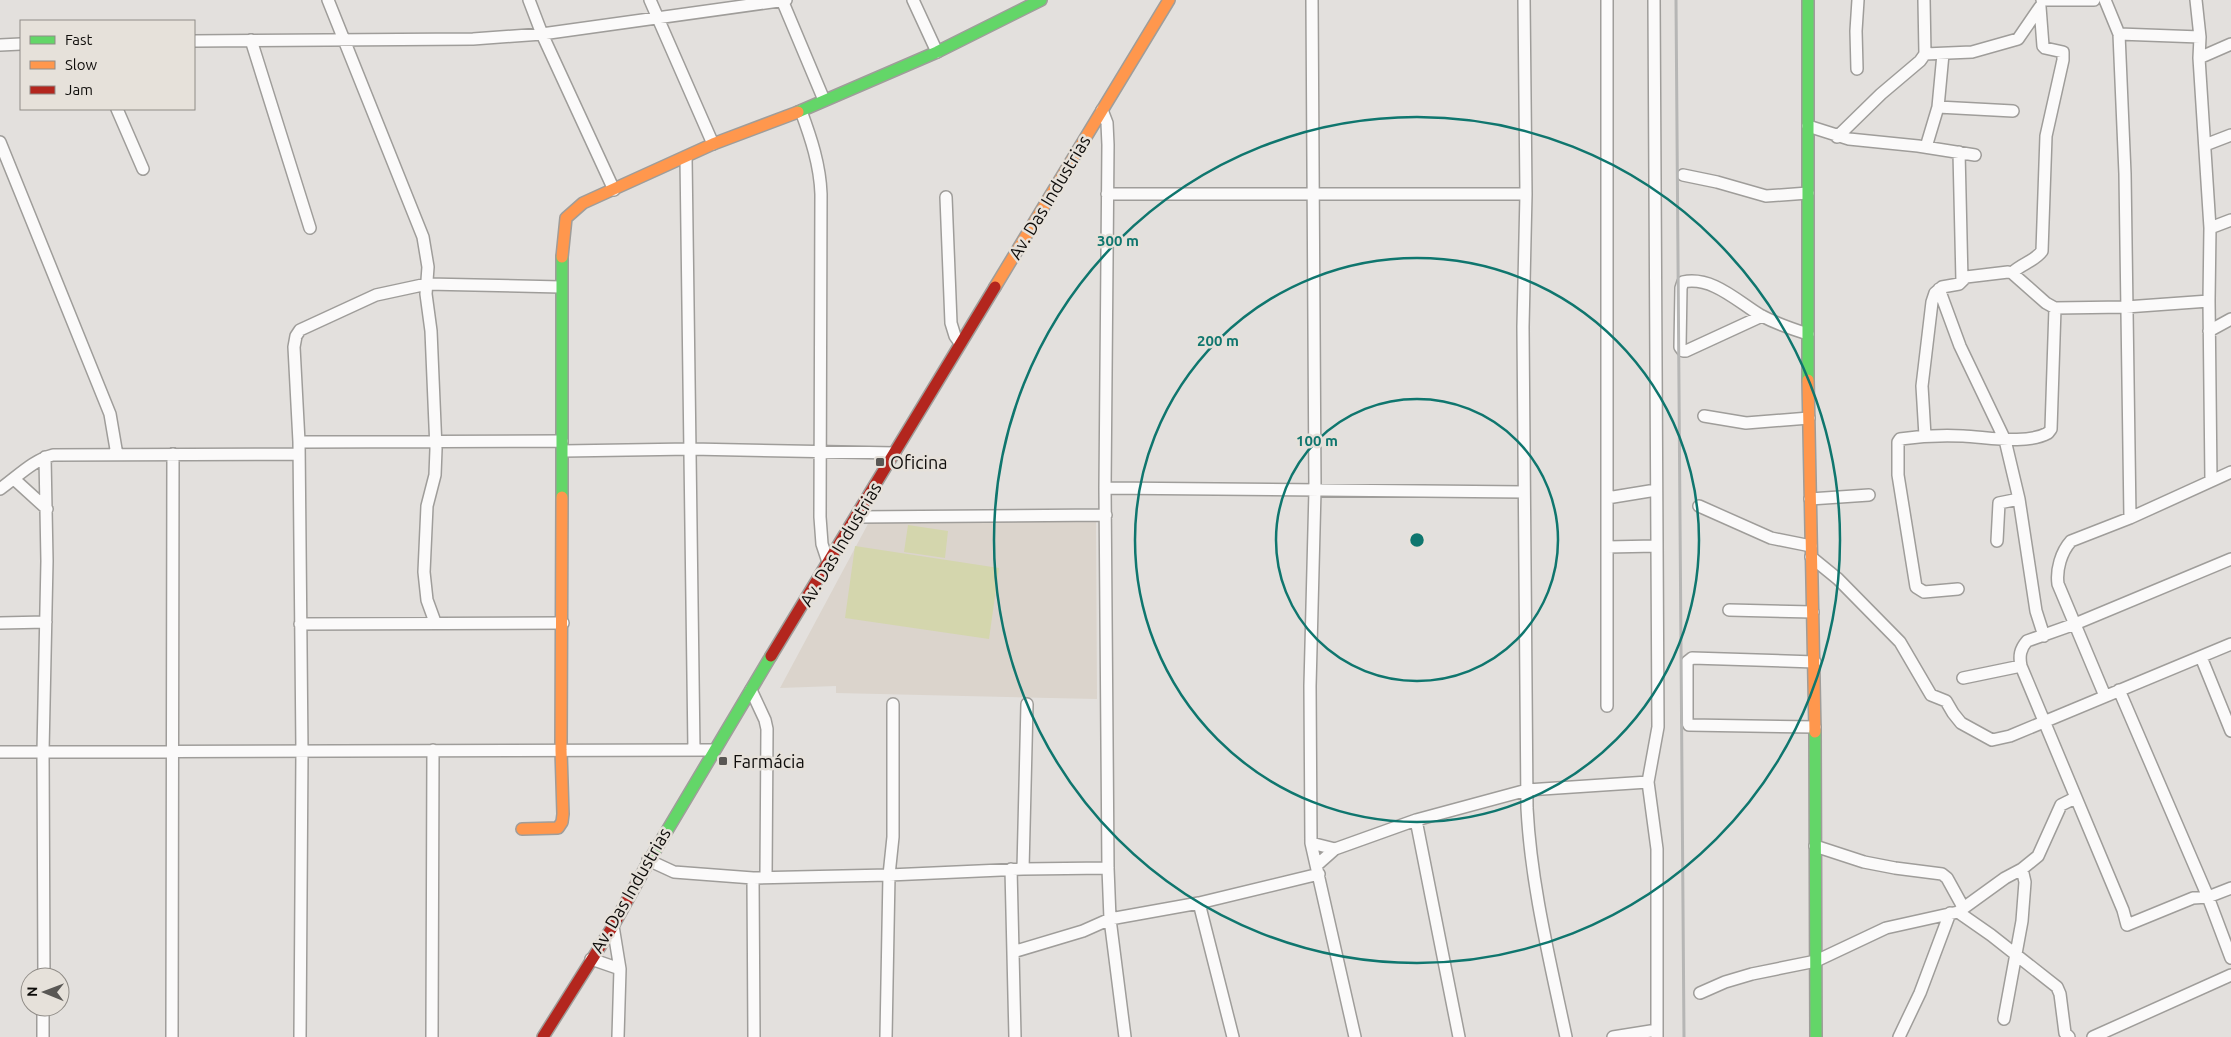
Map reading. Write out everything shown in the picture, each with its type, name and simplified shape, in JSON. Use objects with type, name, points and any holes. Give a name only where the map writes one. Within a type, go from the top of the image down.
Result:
[{"type":"street","points":[[328,0],[342,39],[423,237],[428,262],[427,284],[431,331],[435,467],[427,506],[424,572],[427,600],[435,622]]},
{"type":"street","points":[[529,0],[542,34],[614,190]]},
{"type":"street","points":[[650,0],[713,144]]},
{"type":"street","points":[[195,41],[473,39],[542,34],[783,0],[824,100]]},
{"type":"street","points":[[913,0],[937,52]]},
{"type":"street","points":[[522,829],[558,828],[561,826],[563,814],[561,750],[563,623],[561,287],[566,218],[583,203],[713,144],[801,111],[937,52],[1041,0]]},
{"type":"street","name":"Av. Das Industrias","points":[[543,1037],[590,959],[613,926],[648,860],[714,750],[1169,0]]},
{"type":"street","points":[[1312,0],[1315,490],[1310,686],[1311,843],[1356,1037]]},
{"type":"street","points":[[1524,0],[1526,194],[1523,327],[1528,844],[1566,1037]]},
{"type":"street","points":[[1606,0],[1607,706]]},
{"type":"street","points":[[1614,1037],[1657,1033],[1657,849],[1648,782],[1658,727],[1654,0]]},
{"type":"street","points":[[1808,0],[1808,334],[1811,552],[1815,662],[1816,1037]]},
{"type":"street","points":[[1857,69],[1856,32],[1858,0]]},
{"type":"street","points":[[1837,137],[1881,94],[1920,62],[1925,54],[1924,0]]},
{"type":"street","points":[[2042,3],[2094,0]]},
{"type":"street","points":[[2105,0],[2119,34],[2124,174],[2130,518]]},
{"type":"street","points":[[2196,0],[2200,37],[2199,58],[2210,228],[2211,481]]},
{"type":"street","points":[[2012,273],[2019,265],[2038,256],[2043,246],[2046,136],[2063,60],[2063,52],[2045,48],[2042,37],[2042,3]]},
{"type":"street","points":[[2018,39],[2042,3]]},
{"type":"street","points":[[2119,34],[2200,37]]},
{"type":"street","points":[[1925,54],[1972,52],[2018,39],[2042,37]]},
{"type":"street","points":[[251,40],[310,228]]},
{"type":"street","points":[[0,45],[20,44]]},
{"type":"street","points":[[2199,58],[2231,44]]},
{"type":"street","points":[[1926,147],[1938,107],[1943,54]]},
{"type":"street","points":[[1938,107],[2013,111]]},
{"type":"street","points":[[117,110],[143,169]]},
{"type":"street","points":[[1102,110],[1108,131],[1105,488],[1108,868],[1110,919],[1125,1037]]},
{"type":"street","points":[[801,111],[810,135],[821,181],[822,194],[821,528],[822,544],[828,562]]},
{"type":"street","points":[[1808,126],[1837,137],[1926,147],[1975,155]]},
{"type":"street","points":[[2205,146],[2231,135]]},
{"type":"street","points":[[0,142],[110,414],[117,455]]},
{"type":"street","points":[[1959,152],[1962,281]]},
{"type":"street","points":[[686,157],[694,750]]},
{"type":"street","points":[[1683,175],[1717,182],[1766,196],[1808,193]]},
{"type":"street","points":[[1107,194],[1526,194]]},
{"type":"street","points":[[946,197],[951,323],[955,336],[960,343]]},
{"type":"street","points":[[2210,228],[2231,220]]},
{"type":"street","points":[[1925,436],[1922,386],[1932,302],[1939,289],[1959,284],[1966,277],[1972,275],[2012,273],[2046,304],[2055,308],[2209,301]]},
{"type":"street","points":[[1762,316],[1686,351],[1683,351],[1680,347],[1680,302],[1683,282],[1700,282],[1720,289],[1762,316],[1808,334]]},
{"type":"street","points":[[300,1037],[302,751],[299,442],[294,347],[296,336],[300,330],[376,295],[427,284],[561,287]]},
{"type":"street","points":[[1939,289],[1960,346],[2005,440],[2019,499],[2036,611],[2044,636]]},
{"type":"street","points":[[1958,589],[1924,592],[1918,589],[1915,584],[1898,475],[1897,446],[1900,439],[1925,436],[1966,436],[2005,440],[2044,435],[2051,430],[2055,308]]},
{"type":"street","points":[[2209,331],[2231,319]]},
{"type":"street","points":[[1704,416],[1754,423],[1809,418]]},
{"type":"street","points":[[299,442],[434,440],[562,446],[895,453]]},
{"type":"street","points":[[172,1037],[173,454]]},
{"type":"street","points":[[0,488],[45,457],[67,455],[299,454]]},
{"type":"street","points":[[44,967],[47,509],[45,457]]},
{"type":"street","points":[[2105,696],[2058,581],[2060,563],[2065,548],[2071,541],[2130,518],[2231,472]]},
{"type":"street","points":[[14,479],[47,509]]},
{"type":"street","points":[[1105,488],[1524,492]]},
{"type":"street","points":[[1607,498],[1656,490]]},
{"type":"street","points":[[1810,498],[1869,495]]},
{"type":"street","points":[[1997,541],[1999,503],[2019,499]]},
{"type":"street","points":[[1699,506],[1771,538],[1811,552],[1900,642],[1928,692],[1936,699],[1946,701],[1952,713],[1962,723],[1992,740],[1997,740],[2231,644]]},
{"type":"street","points":[[857,516],[1106,515]]},
{"type":"street","points":[[1607,547],[1656,546]]},
{"type":"street","points":[[2231,559],[2075,624],[2027,641],[2022,647],[2019,656],[2021,666],[2075,798],[2123,910],[2127,925],[2194,898],[2208,897],[2231,888]]},
{"type":"street","points":[[421,623],[427,600]]},
{"type":"street","points":[[1729,610],[1813,612]]},
{"type":"street","points":[[0,623],[46,622]]},
{"type":"street","points":[[300,624],[563,623]]},
{"type":"street","points":[[2201,657],[2231,731]]},
{"type":"street","points":[[1815,662],[1692,658],[1687,662],[1686,676],[1687,721],[1689,725],[1815,727]]},
{"type":"street","points":[[1962,678],[2021,666]]},
{"type":"street","points":[[751,690],[765,720],[767,729],[766,877]]},
{"type":"street","points":[[2119,690],[2208,897],[2231,958]]},
{"type":"street","points":[[886,1037],[889,876],[893,836],[893,704]]},
{"type":"street","points":[[1023,869],[1027,704]]},
{"type":"street","points":[[0,752],[172,750],[714,750]]},
{"type":"street","points":[[432,1037],[433,750]]},
{"type":"street","points":[[1013,952],[1083,931],[1110,919],[1199,903],[1318,870],[1335,849],[1416,820],[1527,790],[1648,782]]},
{"type":"street","points":[[1700,993],[1725,982],[1752,974],[1816,961],[1886,928],[1957,911],[2005,878],[2022,869],[2038,856],[2062,805],[2075,798]]},
{"type":"street","points":[[1416,820],[1459,1037]]},
{"type":"street","points":[[1311,843],[1335,849]]},
{"type":"street","points":[[1816,846],[1872,863],[1942,874],[1946,878],[1957,911],[2057,987],[2068,1037]]},
{"type":"street","points":[[648,860],[674,872],[753,878],[889,876],[1011,869],[1108,868]]},
{"type":"street","points":[[1011,869],[1016,1037]]},
{"type":"street","points":[[2004,1019],[2022,921],[2025,893],[2022,869]]},
{"type":"street","points":[[753,878],[754,1037]]},
{"type":"street","points":[[1199,903],[1233,1037]]},
{"type":"street","points":[[1899,1037],[1920,993],[1943,936],[1957,911]]},
{"type":"street","points":[[613,926],[620,969],[618,1037]]},
{"type":"street","points":[[590,959],[620,969]]},
{"type":"street","points":[[2093,1037],[2231,975]]},
{"type":"street","points":[[43,1017],[43,1037]]},
{"type":"shaded area","points":[[869,522],[1096,522],[1097,699],[836,693],[836,686],[780,688]]},
{"type":"green space","points":[[908,525],[948,531],[945,558],[904,552]]},
{"type":"green space","points":[[855,546],[999,568],[989,639],[845,618]]},
{"type":"railway","points":[[1676,0],[1684,1037]]},
{"type":"traffic: fast","points":[[798,112],[937,52],[1041,0]]},
{"type":"traffic: fast","points":[[1808,0],[1808,380]]},
{"type":"traffic: fast","points":[[562,257],[562,497]]},
{"type":"traffic: fast","points":[[649,861],[771,656]]},
{"type":"traffic: fast","points":[[1815,732],[1816,1037]]},
{"type":"traffic: slow","points":[[995,287],[1169,0]]},
{"type":"traffic: slow","points":[[562,257],[566,218],[583,203],[713,144],[798,112]]},
{"type":"traffic: slow","points":[[1808,380],[1815,732]]},
{"type":"traffic: slow","points":[[522,829],[558,828],[562,822],[563,814],[561,750],[562,497]]},
{"type":"traffic: jam","points":[[771,656],[995,287]]},
{"type":"traffic: jam","points":[[543,1037],[613,926],[649,861]]},
{"type":"place","name":"Oficina","points":[[880,462]]},
{"type":"place","name":"Farmácia","points":[[723,761]]}]
